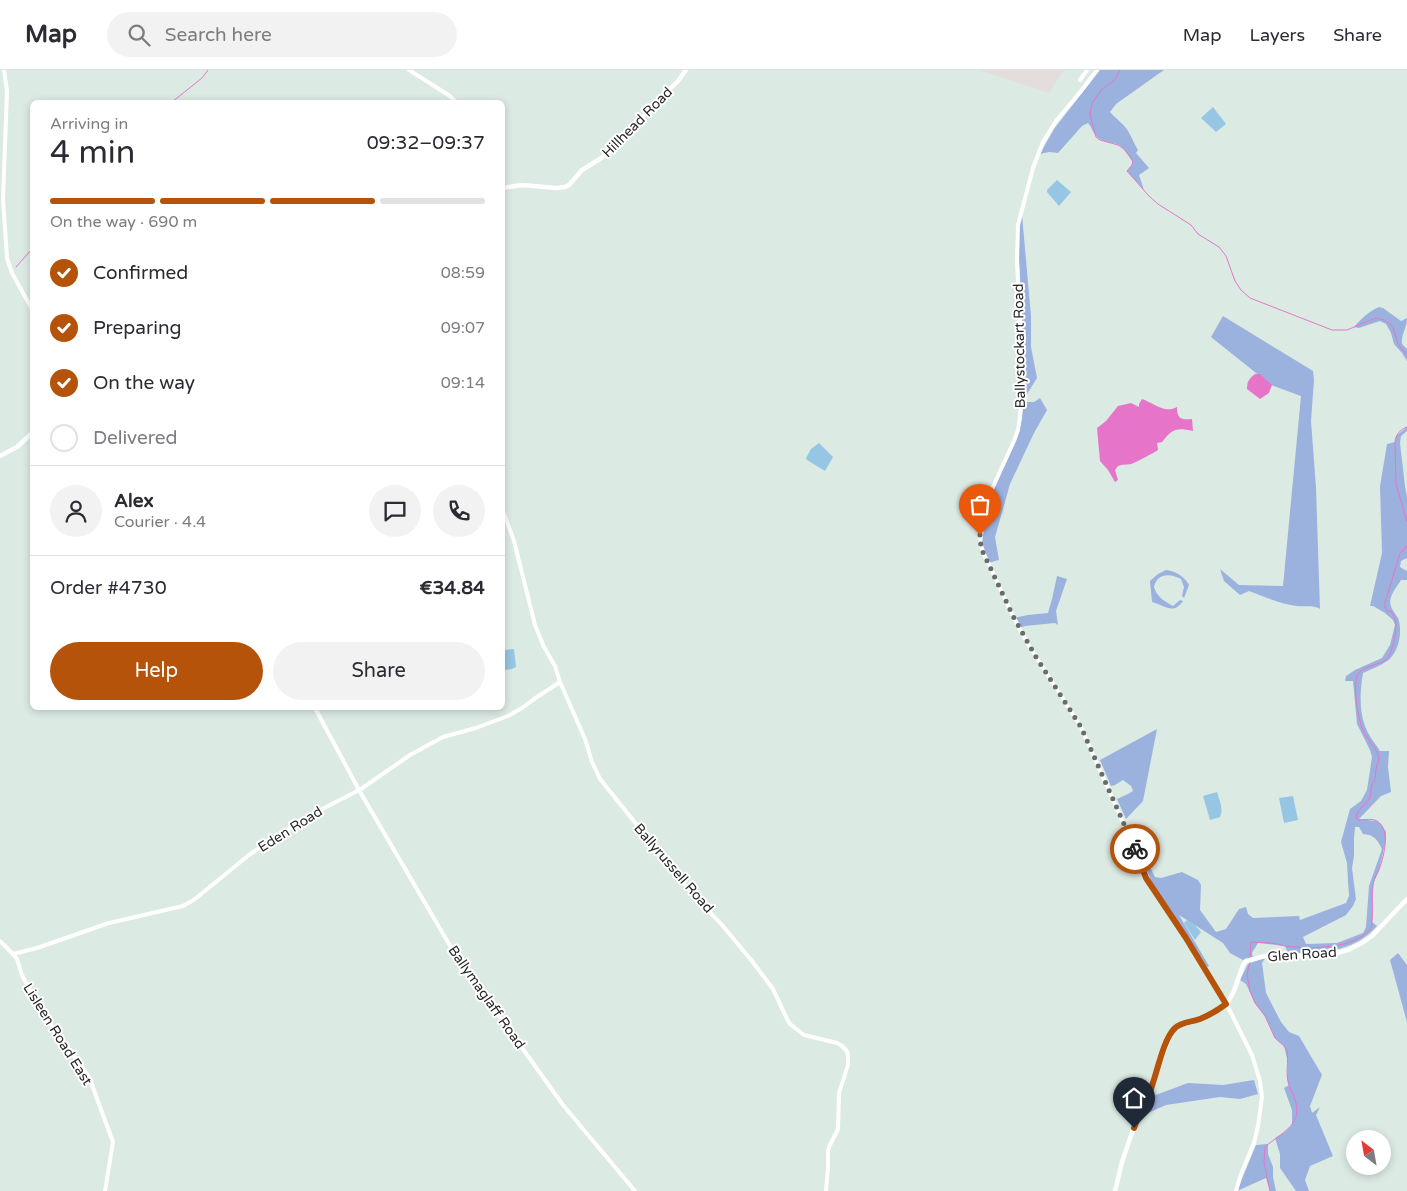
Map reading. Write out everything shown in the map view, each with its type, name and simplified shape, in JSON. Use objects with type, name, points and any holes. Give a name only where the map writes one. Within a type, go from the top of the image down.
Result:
[{"type":"street","points":[[4,70],[7,91],[3,199],[7,258],[12,272],[30,305]]},
{"type":"street","points":[[409,70],[454,100]]},
{"type":"street","name":"Hillhead Road","points":[[505,188],[522,185],[561,188],[568,185],[582,170],[600,159],[617,145],[653,105],[678,81],[686,70]]},
{"type":"street","points":[[1080,80],[1087,70]]},
{"type":"street","name":"Ballystockart Road","points":[[1097,70],[1056,121],[1043,142],[1033,168],[1018,225],[1017,261],[1021,343],[1021,408],[1018,430],[1014,441],[987,500],[980,535],[981,548],[1028,644],[1081,727],[1146,878],[1226,1004],[1252,1055],[1262,1097],[1254,1143],[1236,1191]]},
{"type":"street","points":[[0,456],[17,447],[30,435]]},
{"type":"street","name":"Ballyrussell Road","points":[[505,516],[514,541],[535,624],[544,647],[555,666],[595,770],[612,796],[690,891],[752,961],[773,989],[790,1024],[804,1035],[841,1045],[848,1054],[848,1065],[839,1093],[838,1130],[828,1151],[826,1191]]},
{"type":"street","name":"Eden Road","points":[[14,954],[109,923],[183,906],[195,899],[249,855],[297,823],[359,790],[430,743],[508,716],[560,682]]},
{"type":"street","name":"Ballymaglaff Road","points":[[316,710],[359,790],[456,956],[563,1105],[635,1191]]},
{"type":"street","name":"Glen Road","points":[[1226,1004],[1230,999],[1243,965],[1249,961],[1269,955],[1326,956],[1348,950],[1372,936],[1407,898]]},
{"type":"street","name":"Lisleen Road East","points":[[0,941],[14,954],[35,1000],[89,1077],[113,1142],[105,1191]]},
{"type":"street","points":[[1115,1191],[1122,1162],[1137,1118],[1148,1096],[1171,1034],[1180,1025],[1210,1015],[1226,1004]]},
{"type":"shaded area","points":[[979,70],[1064,70],[1049,93]]},
{"type":"shaded area","points":[[1100,70],[1164,70],[1116,104],[1110,112],[1127,129],[1138,150],[1136,153],[1149,168],[1139,175],[1144,190],[1127,171],[1132,165],[1132,161],[1125,150],[1119,145],[1098,138],[1088,123],[1082,126],[1058,153],[1040,154],[1054,129]]},
{"type":"shaded area","points":[[1213,107],[1226,124],[1216,132],[1201,118]]},
{"type":"shaded area","points":[[1057,180],[1071,192],[1059,206],[1047,192]]},
{"type":"shaded area","points":[[1022,215],[1031,316],[1031,347],[1037,378],[1027,394],[1023,394],[1023,343],[1018,235]]},
{"type":"shaded area","points":[[1379,307],[1401,321],[1407,318],[1402,344],[1407,349],[1407,361],[1394,344],[1386,324],[1380,321],[1359,328],[1354,327],[1365,315]]},
{"type":"shaded area","points":[[1223,316],[1313,371],[1311,421],[1316,488],[1320,609],[1284,604],[1249,591],[1240,595],[1224,581],[1220,569],[1239,585],[1283,586],[1301,396],[1271,385],[1211,337]]},
{"type":"shaded area","points":[[1255,374],[1260,374],[1272,385],[1269,393],[1260,399],[1247,389],[1249,380]]},
{"type":"shaded area","points":[[1040,398],[1047,410],[1010,484],[995,537],[999,560],[988,563],[981,538],[987,500],[1015,442],[1022,420],[1023,402],[1034,402]]},
{"type":"shaded area","points":[[1142,399],[1163,409],[1177,407],[1180,418],[1192,419],[1193,431],[1175,430],[1162,442],[1157,443],[1158,450],[1133,463],[1118,466],[1115,470],[1118,480],[1115,482],[1100,461],[1097,428],[1106,421],[1118,406],[1131,403],[1139,407]]},
{"type":"shaded area","points":[[1407,427],[1407,431],[1401,436],[1400,443],[1407,497],[1407,558],[1401,561],[1400,567],[1407,571],[1407,580],[1401,580],[1390,600],[1393,611],[1398,618],[1400,635],[1397,647],[1391,657],[1363,673],[1361,693],[1361,707],[1366,729],[1380,751],[1389,751],[1388,767],[1391,792],[1381,796],[1359,819],[1376,821],[1381,824],[1386,832],[1379,870],[1373,884],[1372,922],[1377,926],[1358,941],[1336,950],[1288,953],[1285,946],[1258,943],[1252,953],[1253,958],[1243,960],[1230,953],[1223,943],[1179,915],[1209,966],[1207,967],[1152,883],[1137,846],[1143,844],[1141,849],[1155,877],[1161,878],[1182,872],[1198,880],[1201,885],[1200,910],[1216,932],[1226,929],[1239,909],[1246,907],[1248,914],[1253,918],[1299,916],[1300,920],[1346,903],[1349,896],[1347,863],[1341,842],[1350,809],[1361,801],[1367,790],[1372,757],[1357,724],[1353,681],[1345,681],[1346,676],[1355,670],[1382,658],[1390,645],[1395,625],[1393,620],[1385,613],[1370,606],[1382,553],[1380,486],[1387,444],[1395,442],[1396,436]],"holes":[[[1355,827],[1359,827],[1363,834],[1375,838],[1382,849],[1369,886],[1366,927],[1363,933],[1337,943],[1306,944],[1303,937],[1346,915],[1353,906],[1356,899],[1352,868],[1354,838]]]},
{"type":"shaded area","points":[[819,443],[833,457],[825,471],[806,458],[811,449]]},
{"type":"shaded area","points":[[1166,570],[1179,574],[1189,585],[1184,598],[1182,596],[1184,587],[1181,579],[1164,575],[1158,579],[1154,587],[1161,598],[1173,606],[1180,600],[1183,601],[1176,608],[1172,609],[1152,602],[1150,581]]},
{"type":"shaded area","points":[[1057,576],[1067,579],[1056,611],[1058,625],[1055,623],[1020,628],[1014,618],[1048,613]]},
{"type":"shaded area","points":[[514,649],[516,667],[512,669],[505,670],[505,650]]},
{"type":"shaded area","points":[[1157,729],[1143,801],[1126,819],[1117,799],[1133,791],[1131,786],[1123,780],[1111,786],[1100,760]]},
{"type":"shaded area","points":[[1217,792],[1222,811],[1220,817],[1210,820],[1203,796]]},
{"type":"shaded area","points":[[1293,796],[1298,820],[1284,823],[1279,798]]},
{"type":"shaded area","points":[[1187,920],[1201,932],[1195,940],[1184,923]]},
{"type":"shaded area","points":[[1398,953],[1407,965],[1407,1022],[1390,960]]},
{"type":"shaded area","points":[[1266,957],[1262,963],[1266,993],[1281,1022],[1289,1032],[1299,1036],[1322,1075],[1310,1106],[1312,1113],[1320,1107],[1316,1115],[1333,1156],[1310,1166],[1305,1180],[1309,1191],[1296,1191],[1280,1168],[1280,1154],[1275,1138],[1292,1125],[1292,1110],[1284,1088],[1289,1085],[1287,1078],[1288,1062],[1284,1046],[1275,1038],[1265,1016],[1255,1003],[1246,984],[1240,980],[1248,964]]},
{"type":"shaded area","points":[[1254,1080],[1258,1094],[1240,1099],[1220,1097],[1166,1105],[1139,1117],[1153,1096],[1188,1083],[1223,1085]]},
{"type":"shaded area","points":[[1268,1144],[1268,1154],[1273,1167],[1276,1191],[1270,1191],[1266,1178],[1237,1191],[1256,1145]]},
{"type":"waterway","points":[[174,100],[202,78],[208,70]]},
{"type":"waterway","points":[[1120,70],[1114,81],[1102,89],[1092,103],[1090,115],[1096,137],[1124,149],[1133,161],[1127,171],[1149,196],[1191,225],[1198,234],[1219,247],[1226,256],[1235,281],[1241,290],[1250,298],[1332,330],[1347,330],[1376,318],[1384,320],[1393,328],[1398,344],[1407,355]]},
{"type":"waterway","points":[[16,267],[30,251]]},
{"type":"waterway","points":[[1407,427],[1398,433],[1395,442],[1396,484],[1407,522]]},
{"type":"waterway","points":[[1250,957],[1251,942],[1295,947],[1331,946],[1354,941],[1371,928],[1373,884],[1382,860],[1385,838],[1382,825],[1377,821],[1371,819],[1359,820],[1356,818],[1358,812],[1370,797],[1379,759],[1377,752],[1364,732],[1360,720],[1356,696],[1356,681],[1359,672],[1384,661],[1391,653],[1396,624],[1391,611],[1387,611],[1385,603],[1400,553],[1407,546]]},
{"type":"waterway","points":[[1250,961],[1247,974],[1250,991],[1255,1003],[1265,1016],[1275,1038],[1287,1050],[1288,1081],[1297,1111],[1296,1118],[1288,1129],[1265,1147],[1264,1163],[1270,1191]]},
{"type":"way so far","points":[[980,535],[981,548],[1014,618],[1036,657],[1081,727],[1135,849]]},
{"type":"route","points":[[1134,1128],[1151,1089],[1166,1044],[1174,1029],[1180,1025],[1210,1015],[1226,1004],[1186,938],[1146,878],[1135,849]]}]
